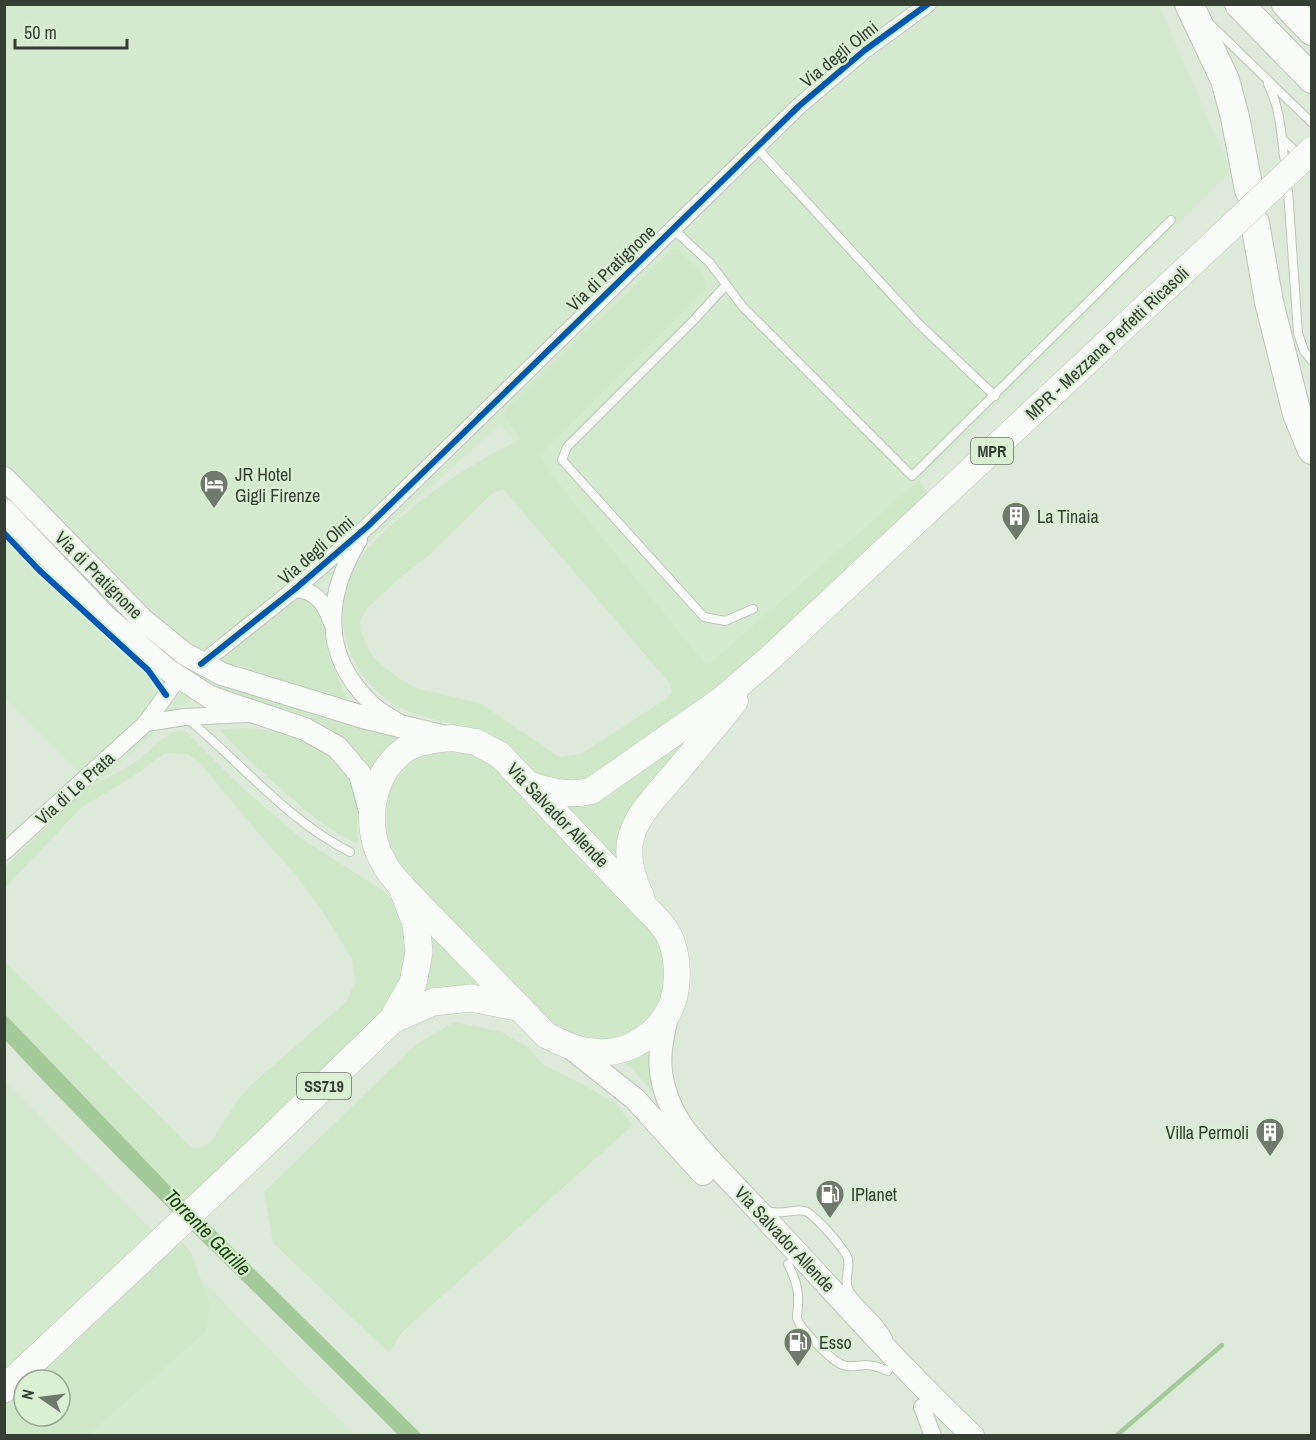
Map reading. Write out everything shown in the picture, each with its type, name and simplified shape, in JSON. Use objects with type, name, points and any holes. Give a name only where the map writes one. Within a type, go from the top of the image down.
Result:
[{"type":"highway","points":[[1189,4],[1225,81],[1235,117],[1249,190]]},
{"type":"highway","points":[[1239,4],[1311,79]]},
{"type":"highway","points":[[1286,4],[1311,31]]},
{"type":"highway","points":[[1255,223],[1269,302],[1297,414],[1311,450]]},
{"type":"highway","name":"SS719","points":[[4,1389],[256,1152],[392,1020],[413,983],[419,952],[416,924],[402,887]]},
{"type":"highway","name":"SS719","points":[[392,1020],[432,1002],[471,998],[517,1007]]},
{"type":"main road","name":"MPR - Mezzana Perfetti Ricasoli","points":[[530,785],[574,795],[591,791],[720,701],[770,658],[1214,243],[1302,150]]},
{"type":"main road","name":"Via di Pratignone","points":[[4,478],[143,620],[201,664]]},
{"type":"main road","name":"Via di Pratignone","points":[[4,510],[105,616],[178,678]]},
{"type":"main road","name":"MPR - Mezzana Perfetti Ricasoli","points":[[646,908],[634,882],[630,864],[630,843],[636,825],[770,658]]},
{"type":"main road","name":"Via Salvador Allende","points":[[201,664],[233,678],[363,717],[476,742],[500,755],[530,785],[667,932],[677,959],[676,986],[660,1043],[659,1066],[664,1090],[680,1123],[695,1143],[889,1362],[922,1407],[952,1436]]},
{"type":"main road","name":"Via Salvador Allende","points":[[178,678],[210,697],[305,729],[338,747],[360,774],[372,816],[374,841],[385,865],[402,887],[546,1035],[572,1049],[635,1099],[788,1264],[889,1362],[973,1436]]},
{"type":"main road","name":"Via Salvador Allende","points":[[372,816],[376,788],[387,767],[404,750],[423,742],[452,738]]},
{"type":"main road","name":"Via Salvador Allende","points":[[572,1049],[608,1052],[630,1046],[648,1036],[668,1013]]},
{"type":"street","name":"Via degli Olmi","points":[[799,106],[866,50],[928,4]]},
{"type":"street","name":"Via di Pratignone","points":[[444,451],[799,106]]},
{"type":"street","name":"Via degli Olmi","points":[[201,664],[296,589],[368,526],[444,451]]},
{"type":"street","name":"Via degli Olmi","points":[[333,624],[334,599],[339,581],[348,558],[368,526]]},
{"type":"street","name":"Via degli Olmi","points":[[296,589],[304,589],[321,599],[328,609],[338,654],[355,684],[369,702],[409,729]]},
{"type":"street","name":"Via di Le Prata","points":[[4,852],[146,723],[178,678]]},
{"type":"street","points":[[146,723],[185,717],[255,714]]},
{"type":"street","name":"Via Salvador Allende","points":[[922,1407],[933,1436]]},
{"type":"lane","points":[[1189,4],[1311,123]]},
{"type":"lane","points":[[1265,78],[1276,99],[1281,119],[1284,157]]},
{"type":"lane","points":[[1282,139],[1302,150]]},
{"type":"lane","points":[[756,147],[918,323],[994,396]]},
{"type":"lane","points":[[1288,191],[1298,333],[1304,351],[1311,361]]},
{"type":"lane","points":[[673,229],[710,263],[742,306],[912,477],[1171,220]]},
{"type":"lane","points":[[726,285],[567,447],[562,460],[704,617],[725,621],[753,609]]},
{"type":"lane","points":[[185,717],[297,818],[350,852]]},
{"type":"lane","points":[[745,1197],[766,1211],[778,1214],[802,1210],[810,1213],[843,1249],[847,1257],[846,1284],[850,1292],[881,1324],[888,1338],[889,1362],[875,1366],[842,1365],[831,1357],[800,1325],[797,1317],[796,1279],[788,1264]]},
{"type":"shaded area","points":[[4,5],[1159,5],[1231,171],[913,487],[707,666],[500,425],[94,787],[5,698]]},
{"type":"shaded area","points":[[673,249],[679,250],[703,275],[706,280],[705,291],[540,455],[551,474],[707,666],[919,480],[928,494],[725,686],[588,785],[544,782],[514,750],[493,736],[424,717],[398,707],[386,699],[372,686],[352,656],[343,621],[343,603],[354,568],[383,533],[428,495],[453,478],[519,441],[520,438],[504,415],[507,408]],"holes":[[[503,489],[671,685],[671,693],[666,699],[581,754],[559,757],[482,704],[416,688],[400,679],[377,661],[369,650],[360,629],[361,619],[367,608],[429,555],[493,493]]]},
{"type":"shaded area","points":[[297,596],[314,602],[322,614],[328,654],[347,699],[223,662],[247,638]]},
{"type":"shaded area","points":[[158,644],[194,672],[216,682],[400,737],[400,740],[369,770],[355,750],[340,735],[324,725],[307,717],[229,693],[199,678],[173,661],[155,647]]},
{"type":"shaded area","points":[[725,702],[618,860],[561,800]]},
{"type":"shaded area","points":[[221,729],[261,729],[298,737],[330,754],[342,767],[351,782],[357,801],[359,843],[346,838],[309,812],[266,776],[221,731]]},
{"type":"shaded area","points":[[179,730],[186,732],[237,783],[302,839],[382,890],[398,905],[406,923],[409,961],[388,1006],[186,1202],[5,1014],[4,961],[192,1148],[203,1147],[211,1142],[237,1101],[251,1085],[346,1002],[355,981],[352,959],[324,914],[296,875],[199,762],[188,754],[165,753],[131,778],[82,807],[5,888],[5,867],[83,791],[133,764],[170,733]]},
{"type":"shaded area","points":[[463,750],[490,761],[647,926],[657,941],[662,950],[665,969],[664,987],[657,1004],[646,1019],[633,1030],[616,1038],[598,1041],[579,1039],[554,1026],[394,859],[386,843],[383,814],[386,795],[395,778],[402,769],[417,758],[433,752]]},
{"type":"shaded area","points":[[425,926],[485,989],[427,995],[417,990]]},
{"type":"shaded area","points":[[454,1022],[502,1032],[526,1046],[544,1065],[616,1104],[633,1125],[402,1332],[389,1353],[273,1243],[264,1192],[415,1045]]},
{"type":"shaded area","points":[[648,1050],[653,1091],[623,1062]]},
{"type":"shaded area","points":[[5,1081],[355,1435],[5,1435]]},
{"type":"shaded area","points":[[180,1240],[191,1252],[210,1305],[206,1332],[88,1435],[5,1436],[5,1404],[12,1397],[12,1428],[72,1428],[72,1368],[42,1368]]},
{"type":"water","name":"Torrente Garille","points":[[5,1014],[171,1187],[422,1435],[398,1435],[101,1141],[5,1040]]},
{"type":"waterway","points":[[1116,1436],[1222,1345]]},
{"type":"cycle path","points":[[201,664],[295,589],[368,526],[799,106],[865,50],[928,4]]},
{"type":"cycle path","points":[[4,533],[39,570],[148,670],[166,695]]},
{"type":"place","name":"JR Hotel Gigli Firenze","points":[[214,510]]},
{"type":"place","name":"La Tinaia","points":[[1016,542]]},
{"type":"place","name":"Villa Permoli","points":[[1270,1158]]},
{"type":"place","name":"IPlanet","points":[[830,1220]]},
{"type":"place","name":"Esso","points":[[798,1368]]}]
